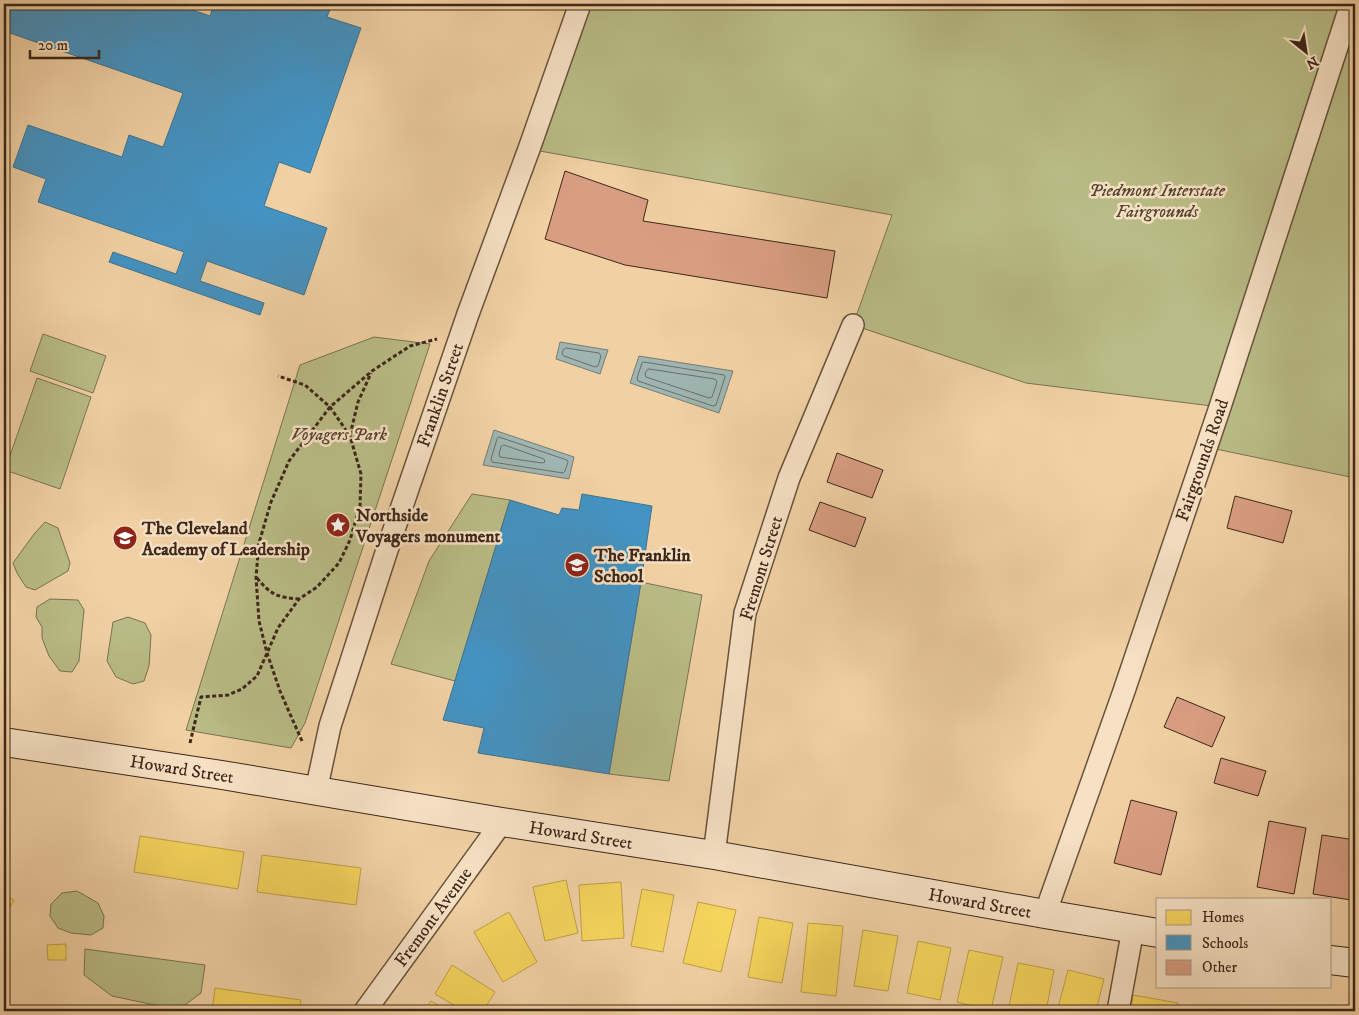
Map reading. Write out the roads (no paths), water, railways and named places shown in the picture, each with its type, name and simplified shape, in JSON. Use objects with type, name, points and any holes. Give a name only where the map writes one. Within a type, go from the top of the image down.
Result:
[{"type":"street","name":"Franklin Street","points":[[316,791],[330,726],[386,553],[468,314],[530,149],[580,4]]},
{"type":"street","name":"Fairgrounds Road","points":[[1045,914],[1124,691],[1218,412],[1351,4]]},
{"type":"street","name":"Fremont Street","points":[[714,855],[745,613],[789,478],[853,324]]},
{"type":"street","name":"Howard Street","points":[[4,742],[714,855],[1146,931]]},
{"type":"street","name":"Fremont Avenue","points":[[365,1011],[502,822]]},
{"type":"street","points":[[1118,1011],[1146,931]]},
{"type":"street","points":[[1332,960],[1355,963]]},
{"type":"water","points":[[560,342],[608,350],[600,374],[556,359]]},
{"type":"water","points":[[639,356],[733,371],[719,413],[630,383]]},
{"type":"water","points":[[494,430],[574,457],[569,479],[483,465]]},
{"type":"place","name":"Northside Voyagers monument","points":[[338,525]]},
{"type":"place","name":"The Cleveland Academy of Leadership","points":[[125,538]]},
{"type":"place","name":"The Franklin School","points":[[577,565]]},
{"type":"park label","name":"Piedmont Interstate Fairgrounds","points":[[1157,200]]},
{"type":"park label","name":"Voyagers Park","points":[[339,434]]}]
